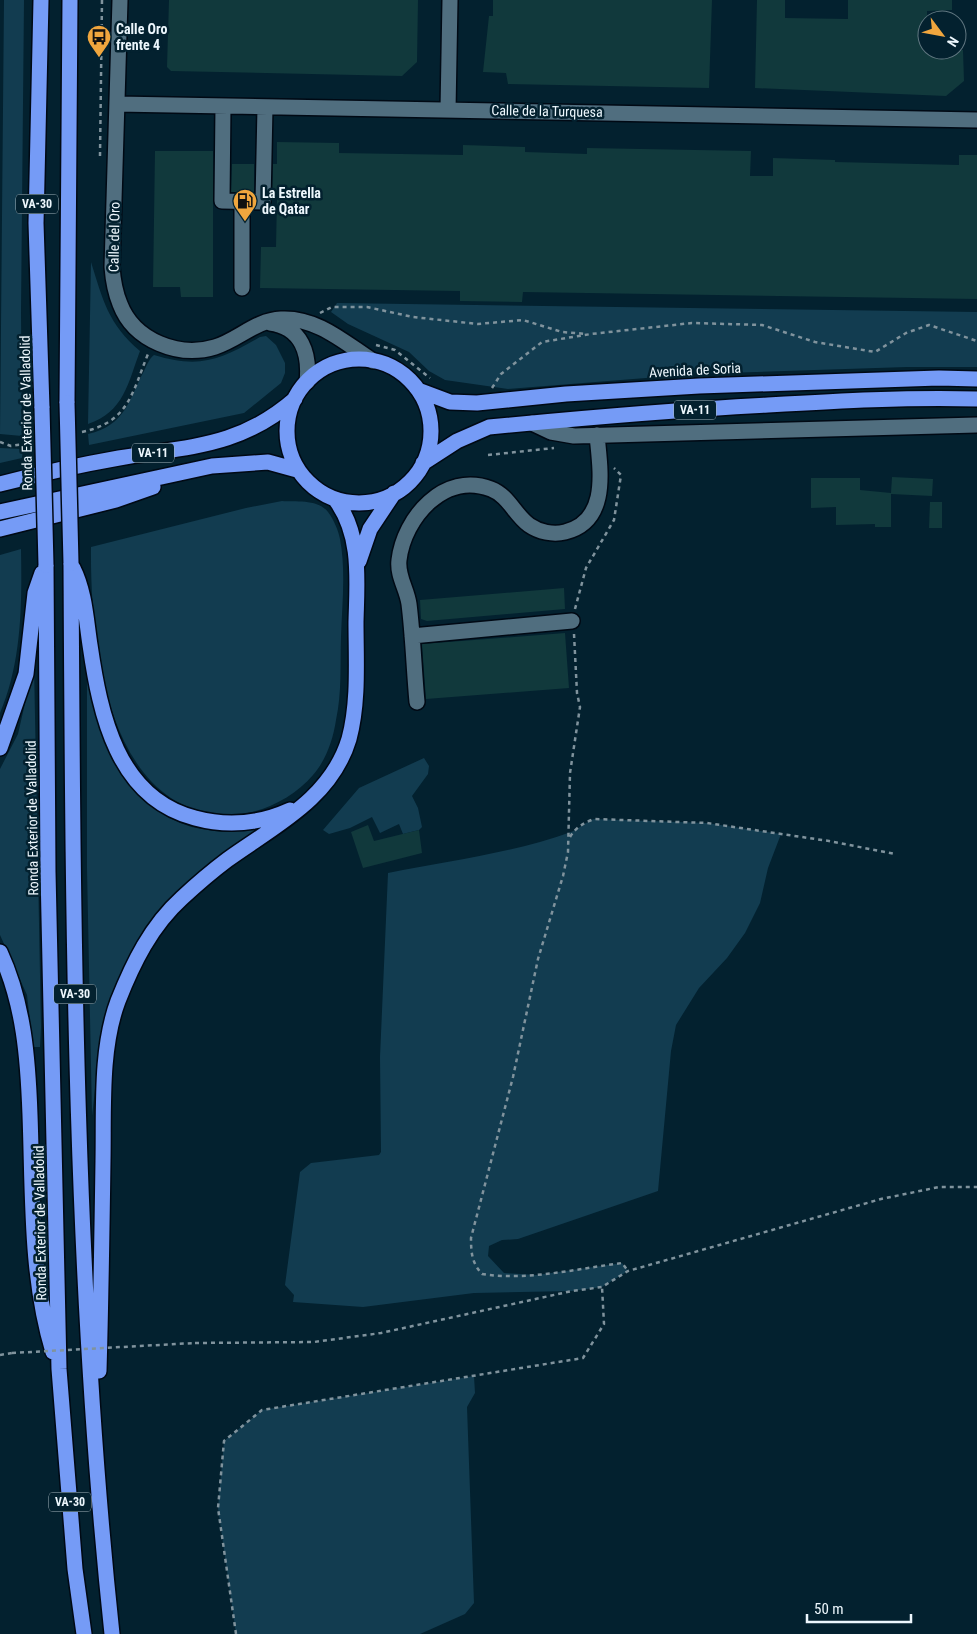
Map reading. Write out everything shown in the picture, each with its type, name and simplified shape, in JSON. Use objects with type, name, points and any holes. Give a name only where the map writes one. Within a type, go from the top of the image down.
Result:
[{"type":"highway","name":"Ronda Exterior de Valladolid","points":[[41,0],[36,223],[46,565],[48,872],[59,1369],[75,1570],[84,1634]]},
{"type":"highway","name":"VA-30","points":[[70,0],[67,402],[71,563],[72,870],[79,1181],[94,1425],[112,1634]]},
{"type":"highway","name":"VA-11","points":[[356,359],[373,361],[392,368],[406,377],[418,390],[429,421],[430,440],[423,463],[411,480],[395,493],[379,500],[362,503],[335,499],[308,482],[298,470],[290,453],[287,434],[289,416],[296,398],[307,382],[320,371],[341,361],[356,359]]},
{"type":"highway","name":"Avenida de Soria","points":[[418,390],[450,402],[477,403],[566,394],[699,386],[939,378],[977,379]]},
{"type":"highway","name":"VA-11","points":[[0,484],[67,468],[213,443],[255,428],[272,418],[296,398]]},
{"type":"highway","name":"VA-11","points":[[423,463],[457,441],[489,427],[806,403],[977,399]]},
{"type":"highway","name":"VA-11","points":[[0,512],[212,466],[268,462],[298,470]]},
{"type":"highway","points":[[0,528],[116,500],[212,466]]},
{"type":"highway","points":[[357,572],[365,539],[379,514],[395,493]]},
{"type":"highway","points":[[94,1425],[99,1375],[104,1073],[117,1005],[138,955],[153,932],[179,900],[227,860],[291,817],[315,794],[340,760],[349,738],[353,716],[357,572],[350,524],[335,499]]},
{"type":"highway","points":[[71,563],[81,584],[95,683],[116,751],[143,790],[184,815],[209,822],[232,823],[252,822],[277,816],[315,794]]},
{"type":"highway","points":[[0,748],[26,674],[35,592],[46,565]]},
{"type":"highway","points":[[0,952],[19,1000],[28,1064],[35,1248],[47,1329],[59,1369]]},
{"type":"street","name":"Calle del Oro","points":[[120,0],[112,267],[117,296],[127,317],[142,333],[155,342],[174,350],[186,351],[197,351],[217,346],[264,323],[280,319],[304,321],[326,330],[373,361]]},
{"type":"street","points":[[448,110],[450,0]]},
{"type":"street","name":"Calle de la Turquesa","points":[[117,104],[977,120]]},
{"type":"street","points":[[223,106],[222,201],[242,202],[263,202],[265,107]]},
{"type":"street","points":[[242,202],[242,288]]},
{"type":"street","points":[[264,323],[276,324],[293,332],[301,340],[308,362],[307,382]]},
{"type":"street","points":[[532,423],[551,432],[574,436],[977,425]]},
{"type":"street","points":[[417,702],[408,601],[402,585],[399,563],[404,539],[410,524],[428,503],[446,492],[480,486],[499,493],[522,519],[535,529],[554,533],[563,532],[584,522],[597,504],[600,485],[597,435]]},
{"type":"street","points":[[412,636],[572,621]]},
{"type":"path","points":[[318,313],[332,307],[367,306],[413,317],[478,324],[523,320],[562,332],[592,334]]},
{"type":"path","points":[[490,391],[501,374],[542,342],[592,334],[692,323],[762,325],[815,342],[875,352],[906,333],[930,325],[977,341]]},
{"type":"path","points":[[78,433],[111,422],[123,410],[131,399],[148,352]]},
{"type":"path","points":[[0,442],[11,446],[31,443]]},
{"type":"path","points":[[488,455],[563,447]]},
{"type":"path","points":[[599,458],[609,463],[622,475],[614,520],[586,568],[572,621],[576,656],[577,693],[580,707],[570,773],[570,838],[564,876],[538,959],[513,1077],[471,1238],[471,1254],[482,1274],[502,1277],[529,1277],[622,1263],[628,1271]]},
{"type":"path","points":[[570,838],[573,831],[594,819],[707,823],[895,854]]},
{"type":"path","points":[[0,1355],[195,1343],[324,1341],[381,1333],[572,1290],[602,1287],[628,1271],[880,1200],[939,1187],[977,1187]]},
{"type":"path","points":[[236,1634],[218,1508],[224,1441],[262,1410],[583,1358],[604,1324],[602,1287]]},
{"type":"shaded area","points":[[4,0],[24,0],[21,312],[22,436],[0,434]]},
{"type":"shaded area","points":[[91,262],[108,311],[129,341],[140,351],[128,385],[117,404],[100,419],[88,424]]},
{"type":"shaded area","points":[[337,303],[977,312],[977,367],[907,367],[696,374],[508,389],[445,380],[429,371],[409,352],[348,324],[331,312]]},
{"type":"shaded area","points":[[266,336],[276,345],[285,363],[285,373],[281,383],[244,413],[89,445],[88,434],[111,425],[124,410],[148,362],[154,355],[184,361],[197,362],[209,360]]},
{"type":"shaded area","points":[[0,448],[23,449],[22,458],[0,463]]},
{"type":"shaded area","points":[[282,501],[313,503],[324,508],[334,522],[340,539],[343,600],[340,689],[338,710],[331,742],[322,763],[313,775],[295,792],[272,805],[248,813],[223,815],[183,805],[152,783],[129,751],[112,712],[101,670],[95,626],[91,547],[246,508]]},
{"type":"shaded area","points":[[21,549],[21,611],[17,653],[13,673],[0,713],[0,555]]},
{"type":"shaded area","points":[[34,664],[40,1047],[33,1047],[27,995],[0,935],[0,769],[18,734]]},
{"type":"shaded area","points":[[87,667],[109,748],[129,784],[143,799],[170,818],[196,828],[228,832],[257,827],[265,829],[200,872],[175,893],[154,917],[136,943],[122,973],[110,1007],[99,1056],[92,1116],[87,868]]},
{"type":"shaded area","points":[[424,758],[429,766],[428,774],[412,796],[418,808],[422,827],[419,830],[403,834],[399,824],[380,833],[372,817],[350,828],[329,834],[323,830],[359,788]]},
{"type":"shaded area","points":[[594,819],[707,823],[781,834],[768,868],[760,903],[745,933],[727,958],[699,988],[676,1025],[671,1051],[658,1191],[518,1239],[502,1240],[489,1246],[488,1256],[504,1273],[537,1275],[622,1263],[628,1271],[602,1287],[572,1291],[474,1293],[363,1307],[293,1302],[294,1295],[285,1285],[300,1172],[311,1163],[379,1155],[381,1152],[380,1057],[388,873],[526,846],[571,832]]},
{"type":"shaded area","points":[[474,1376],[475,1393],[467,1407],[474,1603],[465,1614],[420,1634],[236,1634],[218,1508],[224,1441],[262,1410]]},
{"type":"building","points":[[169,0],[418,0],[417,62],[402,76],[171,71],[167,67]]},
{"type":"building","points":[[493,0],[712,0],[709,88],[508,84],[506,73],[483,72],[489,16],[493,16]]},
{"type":"building","points":[[757,0],[785,0],[785,18],[848,19],[848,0],[952,0],[952,10],[917,10],[917,60],[963,60],[964,81],[946,96],[755,88]]},
{"type":"building","points":[[277,142],[339,143],[339,153],[463,155],[463,145],[525,147],[525,152],[587,154],[587,148],[751,151],[750,176],[773,176],[773,158],[835,160],[835,162],[959,165],[959,155],[977,155],[977,299],[523,292],[522,302],[460,301],[460,291],[260,288],[261,247],[276,247],[277,197],[272,197],[273,164],[277,164]]},
{"type":"building","points":[[155,151],[213,151],[213,297],[181,297],[180,287],[153,287]]},
{"type":"building","points":[[232,164],[254,164],[254,192],[231,192]]},
{"type":"building","points":[[892,477],[933,479],[932,496],[891,494],[891,527],[875,527],[875,524],[836,525],[836,507],[811,508],[811,478],[860,478],[860,490],[891,493]]},
{"type":"building","points":[[930,502],[942,502],[942,528],[929,528]]},
{"type":"building","points":[[564,588],[565,609],[427,621],[421,619],[420,600]]},
{"type":"building","points":[[565,633],[569,688],[426,699],[422,644]]},
{"type":"building","points":[[368,825],[374,841],[419,830],[422,853],[363,868],[351,832]]},
{"type":"place","name":"Calle Oro frente 4","points":[[99,58]]},
{"type":"place","name":"La Estrella de Qatar","points":[[245,222]]}]
